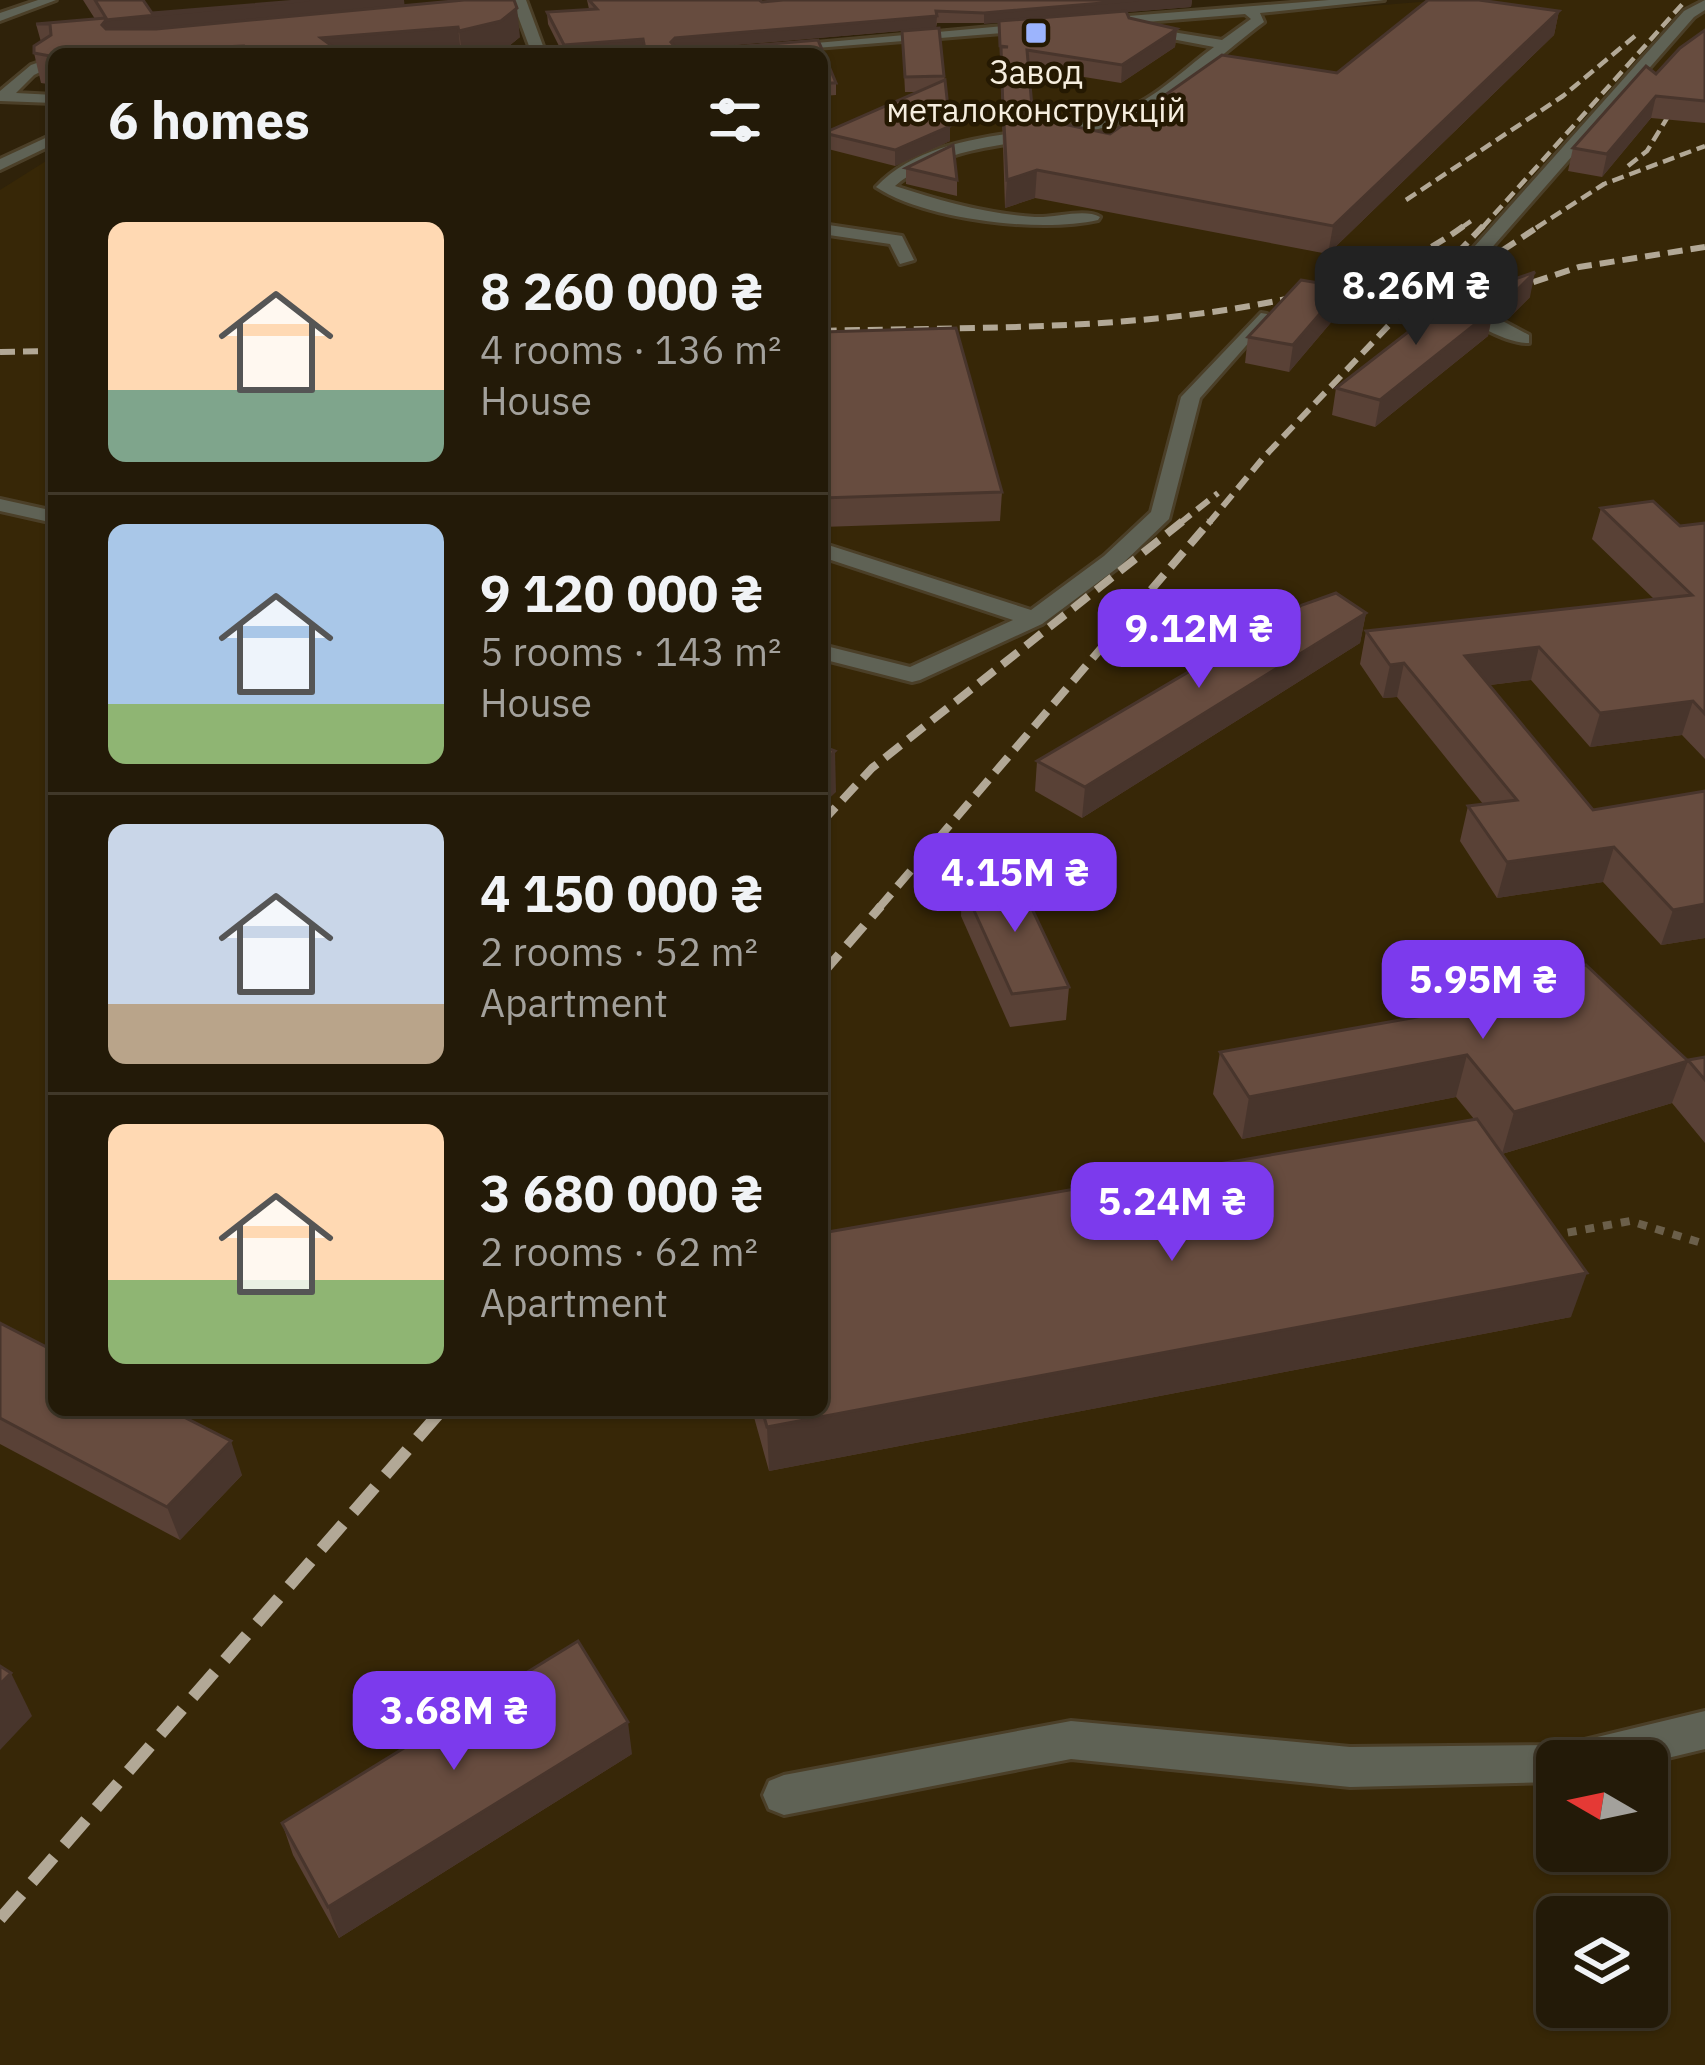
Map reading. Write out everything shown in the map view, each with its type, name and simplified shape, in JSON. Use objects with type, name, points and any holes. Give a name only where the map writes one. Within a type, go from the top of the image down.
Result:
[{"type":"street","points":[[0,17],[50,0]]},
{"type":"street","points":[[1070,24],[1378,0]]},
{"type":"street","points":[[1523,339],[1459,305],[1456,298],[1483,279],[1483,272],[1474,265],[1480,251],[1689,14],[1705,4]]},
{"type":"street","points":[[503,17],[521,8],[536,48]]},
{"type":"street","points":[[1092,218],[1063,225],[1030,222],[884,187],[902,172],[952,151],[1139,109],[1259,19],[1248,10]]},
{"type":"street","points":[[1093,22],[1227,45]]},
{"type":"street","points":[[764,48],[1047,26]]},
{"type":"street","points":[[2,103],[31,67],[48,63]]},
{"type":"street","points":[[2,103],[48,99]]},
{"type":"street","points":[[0,165],[48,140]]},
{"type":"street","points":[[0,149],[30,147]]},
{"type":"street","points":[[828,230],[896,240],[906,260]]},
{"type":"street","points":[[828,654],[912,675],[1034,619],[1112,561],[1161,514],[1191,397],[1261,318]]},
{"type":"street","points":[[0,505],[48,516]]},
{"type":"street","points":[[828,552],[1034,619]]},
{"type":"street","points":[[1663,1740],[1705,1730]]},
{"type":"street","points":[[784,1795],[1071,1740],[1350,1767],[1536,1763]]},
{"type":"path","points":[[1536,1239],[1630,1221],[1705,1244]]},
{"type":"shaded area","points":[[1446,0],[1705,0],[1705,2065],[0,2065],[0,190],[48,160],[48,1416],[828,1416],[828,48]]},
{"type":"building","points":[[95,0],[143,0],[152,13],[309,0],[106,20],[102,25],[106,29],[156,29],[464,0],[514,0],[517,8],[501,21],[459,31],[458,27],[321,38],[335,48],[48,48],[48,55],[34,53],[34,46],[51,35],[50,24],[36,24],[106,18]]},
{"type":"building","points":[[589,0],[1138,0],[984,13],[936,11],[937,16],[671,42],[675,47],[735,47],[818,40],[821,48],[645,48],[643,39],[564,45],[547,12],[597,9]]},
{"type":"building","points":[[1428,0],[1479,0],[1559,11],[1333,226],[1037,170],[1007,180],[1004,123],[1035,118],[1110,134],[1222,55],[1337,73]]},
{"type":"building","points":[[1126,11],[1129,18],[1177,29],[1122,65],[1027,50],[1032,107],[1003,111],[1001,47],[1008,47],[1000,46],[999,21]]},
{"type":"building","points":[[939,28],[944,76],[905,77],[902,31]]},
{"type":"building","points":[[1705,30],[1705,101],[1656,96],[1607,154],[1573,148],[1646,66],[1656,74]]},
{"type":"building","points":[[945,80],[950,126],[895,150],[828,131]]},
{"type":"building","points":[[953,145],[957,180],[906,168]]},
{"type":"building","points":[[1535,272],[1514,293],[1497,285]]},
{"type":"building","points":[[1301,280],[1343,287],[1293,345],[1248,337]]},
{"type":"building","points":[[1467,295],[1493,310],[1380,400],[1336,388],[1448,301]]},
{"type":"building","points":[[956,328],[1002,492],[828,498],[828,332]]},
{"type":"building","points":[[1653,501],[1680,526],[1705,523],[1705,714],[1693,701],[1600,713],[1539,647],[1465,656],[1593,810],[1705,791],[1705,904],[1673,910],[1614,847],[1507,862],[1468,806],[1517,800],[1404,663],[1390,665],[1366,631],[1692,595],[1601,508]]},
{"type":"building","points":[[1336,593],[1366,613],[1085,787],[1037,761],[1302,605]]},
{"type":"building","points":[[1016,875],[1069,987],[1012,994],[962,884]]},
{"type":"building","points":[[1586,965],[1688,1061],[1514,1112],[1467,1055],[1249,1097],[1220,1052],[1434,1014],[1424,1002]]},
{"type":"building","points":[[1705,1057],[1705,1080],[1688,1060]]},
{"type":"building","points":[[1477,1119],[1587,1273],[828,1416],[828,1232]]},
{"type":"building","points":[[0,1323],[48,1348],[48,1416],[182,1416],[231,1441],[167,1507],[0,1418]]},
{"type":"building","points":[[764,1416],[826,1416],[767,1427]]},
{"type":"building","points":[[578,1641],[628,1722],[328,1907],[282,1823]]},
{"type":"building","points":[[0,1666],[11,1673],[0,1684]]},
{"type":"railway","points":[[1482,228],[1686,0]]},
{"type":"railway","points":[[1406,200],[1563,96],[1635,36]]},
{"type":"railway","points":[[1628,166],[1647,151],[1675,105]]},
{"type":"railway","points":[[1536,228],[1604,184],[1705,146]]},
{"type":"railway","points":[[1461,228],[1474,219]]},
{"type":"railway","points":[[828,331],[1067,325],[1244,307],[1327,289],[1401,262],[1465,225]]},
{"type":"railway","points":[[1208,524],[1264,457],[1484,225]]},
{"type":"railway","points":[[1445,288],[1541,225]]},
{"type":"railway","points":[[1446,311],[1579,267],[1705,247]]},
{"type":"railway","points":[[0,352],[48,351]]},
{"type":"railway","points":[[1179,524],[1218,493]]},
{"type":"railway","points":[[828,816],[872,768],[1183,521]]},
{"type":"railway","points":[[878,909],[1210,521]]},
{"type":"railway","points":[[828,967],[881,906]]},
{"type":"railway","points":[[0,1919],[437,1416]]},
{"type":"place","name":"Завод металоконструкцій","points":[[1036,33]]}]
